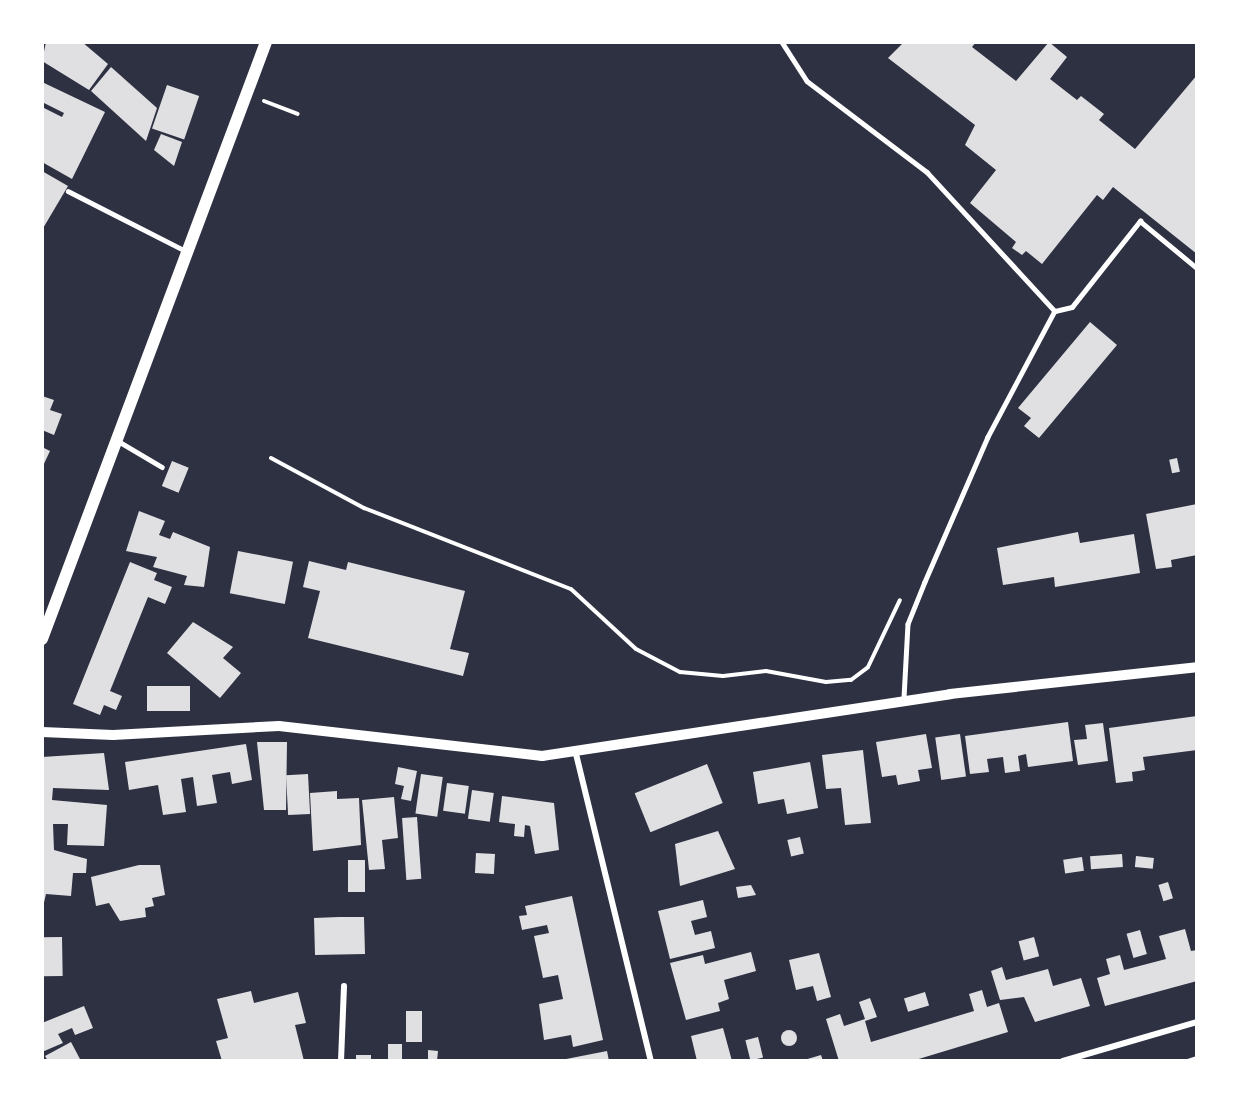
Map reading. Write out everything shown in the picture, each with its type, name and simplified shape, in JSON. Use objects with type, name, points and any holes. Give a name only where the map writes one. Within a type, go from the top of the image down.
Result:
[{"type":"main road","points":[[42,639],[266,42]]},
{"type":"street","points":[[42,732],[113,735],[279,726],[477,753],[576,754],[904,702],[1197,667]]},
{"type":"street","points":[[576,754],[651,1061]]},
{"type":"street","points":[[342,1061],[344,986]]},
{"type":"street","points":[[1063,1061],[1197,1022]]},
{"type":"lane","points":[[782,42],[807,81],[927,172],[1055,311]]},
{"type":"lane","points":[[68,191],[188,252]]},
{"type":"lane","points":[[904,702],[901,678],[908,624],[988,438],[1055,311],[1072,307],[1140,221],[1197,268]]},
{"type":"lane","points":[[117,440],[162,467]]},
{"type":"path","points":[[268,102],[298,114]]},
{"type":"path","points":[[271,458],[364,508],[571,589],[636,650],[656,663],[700,676],[765,671],[826,682],[851,680],[868,667],[895,604],[925,582]]},
{"type":"path","points":[[1188,1061],[1197,1058]]},
{"type":"building","points":[[46,42],[82,42],[108,64],[89,90],[42,61]]},
{"type":"building","points":[[904,42],[976,42],[972,47],[1016,81],[1049,42],[1067,57],[1050,79],[1077,100],[1081,96],[1104,114],[1099,120],[1135,149],[1197,75],[1197,254],[1113,187],[1103,200],[1097,195],[1042,264],[1026,251],[1022,255],[1012,248],[1016,242],[970,203],[996,170],[965,145],[975,125],[888,58]]},
{"type":"building","points":[[111,67],[157,108],[146,141],[91,91]]},
{"type":"building","points":[[42,82],[105,112],[72,179],[42,162],[42,107],[62,117],[64,113],[42,102]]},
{"type":"building","points":[[167,85],[199,96],[184,140],[152,128]]},
{"type":"building","points":[[161,134],[182,142],[174,166],[154,150]]},
{"type":"building","points":[[42,171],[68,186],[42,230]]},
{"type":"building","points":[[1090,322],[1117,345],[1039,438],[1024,426],[1031,418],[1018,408]]},
{"type":"building","points":[[42,396],[54,400],[50,410],[62,414],[54,435],[42,430]]},
{"type":"building","points":[[42,447],[50,451],[42,468]]},
{"type":"building","points":[[1177,458],[1180,472],[1172,473],[1169,460]]},
{"type":"building","points":[[172,461],[189,468],[179,493],[162,486]]},
{"type":"building","points":[[1197,504],[1197,555],[1171,560],[1172,567],[1156,569],[1146,514]]},
{"type":"building","points":[[139,511],[165,521],[159,535],[170,539],[173,532],[210,547],[204,587],[184,585],[187,576],[153,567],[157,557],[126,551]]},
{"type":"building","points":[[1078,532],[1080,543],[1134,534],[1140,573],[1055,587],[1054,577],[1003,585],[997,548]]},
{"type":"building","points":[[238,551],[293,562],[285,604],[230,593]]},
{"type":"building","points":[[309,561],[346,570],[348,562],[465,591],[450,649],[469,653],[463,676],[308,638],[320,591],[303,587]]},
{"type":"building","points":[[130,562],[157,573],[154,580],[172,587],[165,604],[148,597],[110,691],[122,696],[116,710],[104,705],[100,715],[73,704]]},
{"type":"building","points":[[193,622],[233,647],[223,658],[241,673],[220,698],[167,653]]},
{"type":"building","points":[[147,686],[190,686],[190,711],[147,711]]},
{"type":"building","points":[[1197,716],[1197,750],[1143,757],[1145,770],[1132,772],[1133,781],[1116,783],[1109,728]]},
{"type":"building","points":[[1068,722],[1073,761],[1028,767],[1026,754],[1018,756],[1020,771],[1005,773],[1003,757],[987,759],[989,772],[970,774],[965,736]]},
{"type":"building","points":[[1103,723],[1108,761],[1078,765],[1074,740],[1087,739],[1085,725]]},
{"type":"building","points":[[926,734],[932,768],[918,770],[920,781],[898,785],[896,775],[882,777],[876,742]]},
{"type":"building","points":[[960,734],[966,777],[941,780],[935,737]]},
{"type":"building","points":[[257,742],[287,742],[286,810],[264,810]]},
{"type":"building","points":[[246,744],[252,780],[232,784],[230,772],[212,775],[217,803],[197,806],[193,777],[181,779],[186,812],[163,815],[158,785],[129,790],[125,762]]},
{"type":"building","points":[[863,750],[871,823],[845,825],[841,788],[826,789],[822,755]]},
{"type":"building","points":[[104,753],[109,790],[53,788],[52,800],[107,805],[104,846],[67,845],[68,824],[53,824],[54,850],[87,859],[86,873],[73,873],[71,896],[46,894],[42,911],[42,757]]},
{"type":"building","points":[[810,762],[818,808],[787,814],[784,799],[758,804],[753,772]]},
{"type":"building","points":[[707,764],[723,803],[650,832],[635,793]]},
{"type":"building","points":[[398,767],[417,771],[411,801],[401,799],[404,786],[395,784]]},
{"type":"building","points":[[308,774],[310,814],[288,815],[286,775]]},
{"type":"building","points":[[421,774],[443,777],[437,817],[415,814]]},
{"type":"building","points":[[447,783],[469,786],[465,814],[443,811]]},
{"type":"building","points":[[472,790],[494,793],[490,822],[468,819]]},
{"type":"building","points":[[337,791],[337,799],[359,798],[361,845],[313,851],[310,793]]},
{"type":"building","points":[[502,796],[554,803],[559,850],[535,854],[530,826],[525,825],[524,837],[514,836],[515,824],[499,822]]},
{"type":"building","points":[[394,797],[398,838],[382,840],[385,869],[369,870],[362,800]]},
{"type":"building","points":[[417,817],[421,879],[406,880],[402,818]]},
{"type":"building","points":[[718,831],[735,869],[680,886],[675,844]]},
{"type":"building","points":[[800,837],[804,854],[791,856],[787,840]]},
{"type":"building","points":[[476,853],[495,854],[494,874],[475,873]]},
{"type":"building","points":[[1122,854],[1123,867],[1091,869],[1090,856]]},
{"type":"building","points":[[1136,856],[1154,858],[1153,869],[1135,867]]},
{"type":"building","points":[[1082,857],[1084,871],[1065,874],[1063,860]]},
{"type":"building","points":[[348,860],[365,860],[365,892],[348,892]]},
{"type":"building","points":[[139,865],[160,865],[165,895],[152,898],[154,906],[145,908],[146,917],[120,921],[109,903],[96,906],[91,877]]},
{"type":"building","points":[[1168,882],[1173,898],[1163,901],[1158,885]]},
{"type":"building","points":[[751,885],[756,895],[738,898],[736,887]]},
{"type":"building","points":[[572,896],[603,1040],[573,1047],[571,1035],[544,1040],[539,1004],[563,999],[558,975],[543,978],[534,936],[549,933],[547,925],[522,930],[519,916],[527,915],[525,906]]},
{"type":"building","points":[[703,900],[707,917],[691,921],[695,935],[711,931],[715,948],[670,959],[658,911]]},
{"type":"building","points":[[364,917],[365,954],[315,955],[314,918]]},
{"type":"building","points":[[1185,929],[1191,951],[1197,950],[1197,981],[1105,1006],[1097,978],[1110,974],[1106,959],[1120,955],[1124,970],[1166,959],[1159,936]]},
{"type":"building","points":[[1140,930],[1147,954],[1133,958],[1127,934]]},
{"type":"building","points":[[42,937],[62,937],[63,976],[43,976]]},
{"type":"building","points":[[1034,937],[1039,956],[1024,960],[1019,941]]},
{"type":"building","points":[[751,952],[756,971],[724,980],[729,999],[718,1003],[720,1011],[686,1020],[670,963],[703,955],[705,964]]},
{"type":"building","points":[[819,953],[831,997],[817,1001],[813,986],[796,990],[789,960]]},
{"type":"building","points":[[1002,967],[1006,980],[1048,969],[1053,986],[1081,978],[1090,1006],[1035,1022],[1024,997],[1000,1000],[991,971]]},
{"type":"building","points":[[982,990],[987,1007],[999,1003],[1008,1032],[912,1061],[839,1061],[826,1019],[840,1014],[844,1026],[865,1019],[859,1002],[870,998],[877,1017],[865,1021],[871,1042],[974,1011],[969,994]]},
{"type":"building","points":[[251,991],[254,1003],[298,992],[306,1023],[295,1025],[304,1061],[222,1061],[216,1041],[228,1038],[217,999]]},
{"type":"building","points":[[925,992],[929,1005],[908,1012],[904,998]]},
{"type":"building","points":[[84,1006],[93,1028],[75,1035],[72,1028],[58,1034],[63,1043],[42,1052],[42,1023]]},
{"type":"building","points":[[406,1011],[422,1011],[422,1042],[406,1042]]},
{"type":"building","points":[[723,1028],[732,1061],[697,1061],[691,1036]]},
{"type":"building","points":[[789,1030],[795,1032],[797,1038],[795,1044],[789,1046],[783,1044],[781,1038],[783,1032]]},
{"type":"building","points":[[758,1037],[763,1057],[750,1061],[745,1040]]},
{"type":"building","points":[[71,1042],[81,1061],[48,1061],[45,1056]]},
{"type":"building","points":[[388,1044],[402,1044],[402,1061],[388,1061]]},
{"type":"building","points":[[428,1050],[438,1051],[437,1061],[428,1061]]},
{"type":"building","points":[[607,1051],[609,1061],[561,1061],[561,1060]]},
{"type":"building","points":[[356,1055],[371,1055],[371,1061],[356,1061]]},
{"type":"building","points":[[821,1055],[823,1061],[804,1061],[804,1060]]}]
